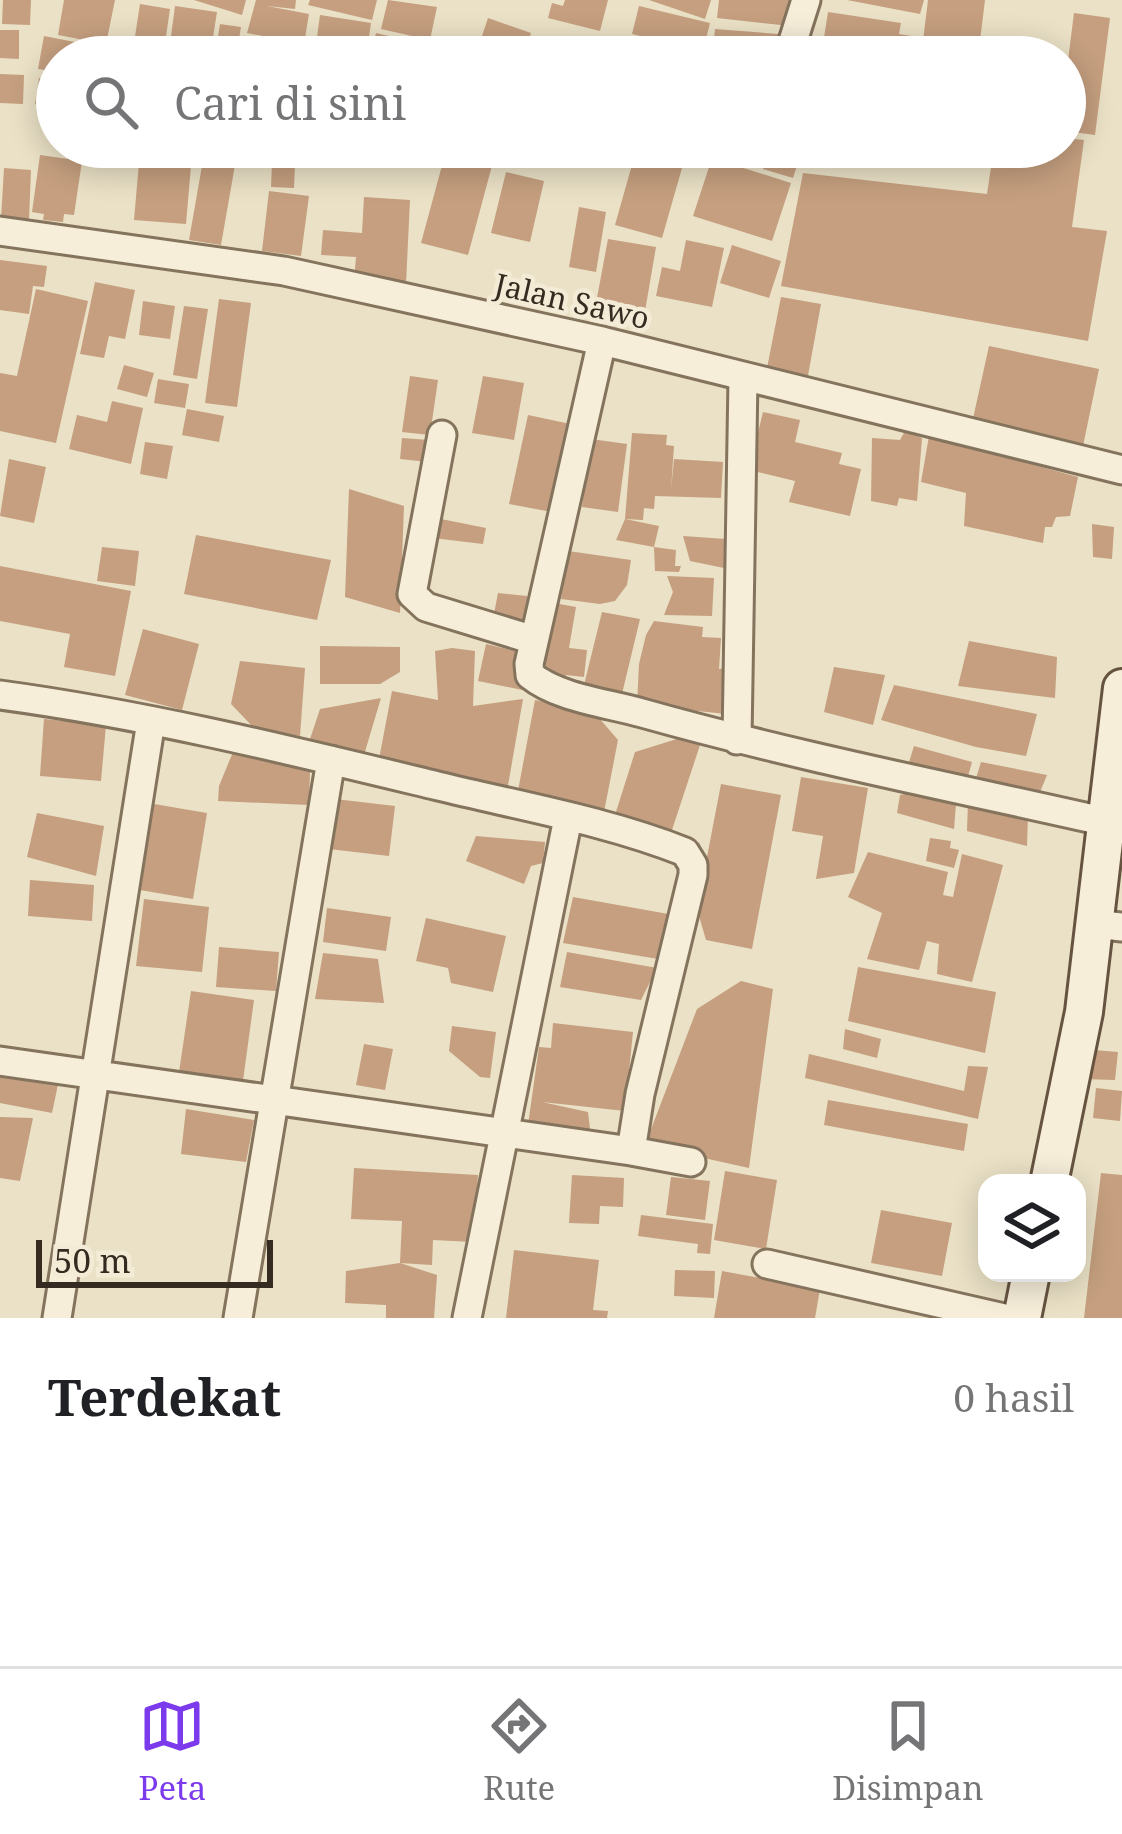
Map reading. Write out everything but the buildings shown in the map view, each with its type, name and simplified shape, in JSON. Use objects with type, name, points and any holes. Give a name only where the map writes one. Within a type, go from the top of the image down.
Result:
[{"type":"street","points":[[795,36],[806,0]]},
{"type":"street","name":"Jalan Sawo","points":[[0,231],[284,271],[602,341],[1122,470]]},
{"type":"street","points":[[602,341],[530,675],[540,683],[737,740],[1107,822]]},
{"type":"street","points":[[737,740],[743,378]]},
{"type":"street","points":[[442,435],[412,594],[426,607],[534,640]]},
{"type":"street","points":[[1051,1174],[1084,1012],[1109,926],[1107,822],[1122,688]]},
{"type":"street","points":[[0,694],[94,708],[332,760],[685,852],[693,865],[631,1151]]},
{"type":"street","points":[[57,1318],[151,721]]},
{"type":"street","points":[[238,1318],[332,760]]},
{"type":"street","points":[[467,1318],[568,818]]},
{"type":"street","points":[[0,1060],[691,1162]]},
{"type":"street","points":[[767,1264],[1004,1318]]},
{"type":"street","points":[[1022,1318],[1029,1282]]}]
